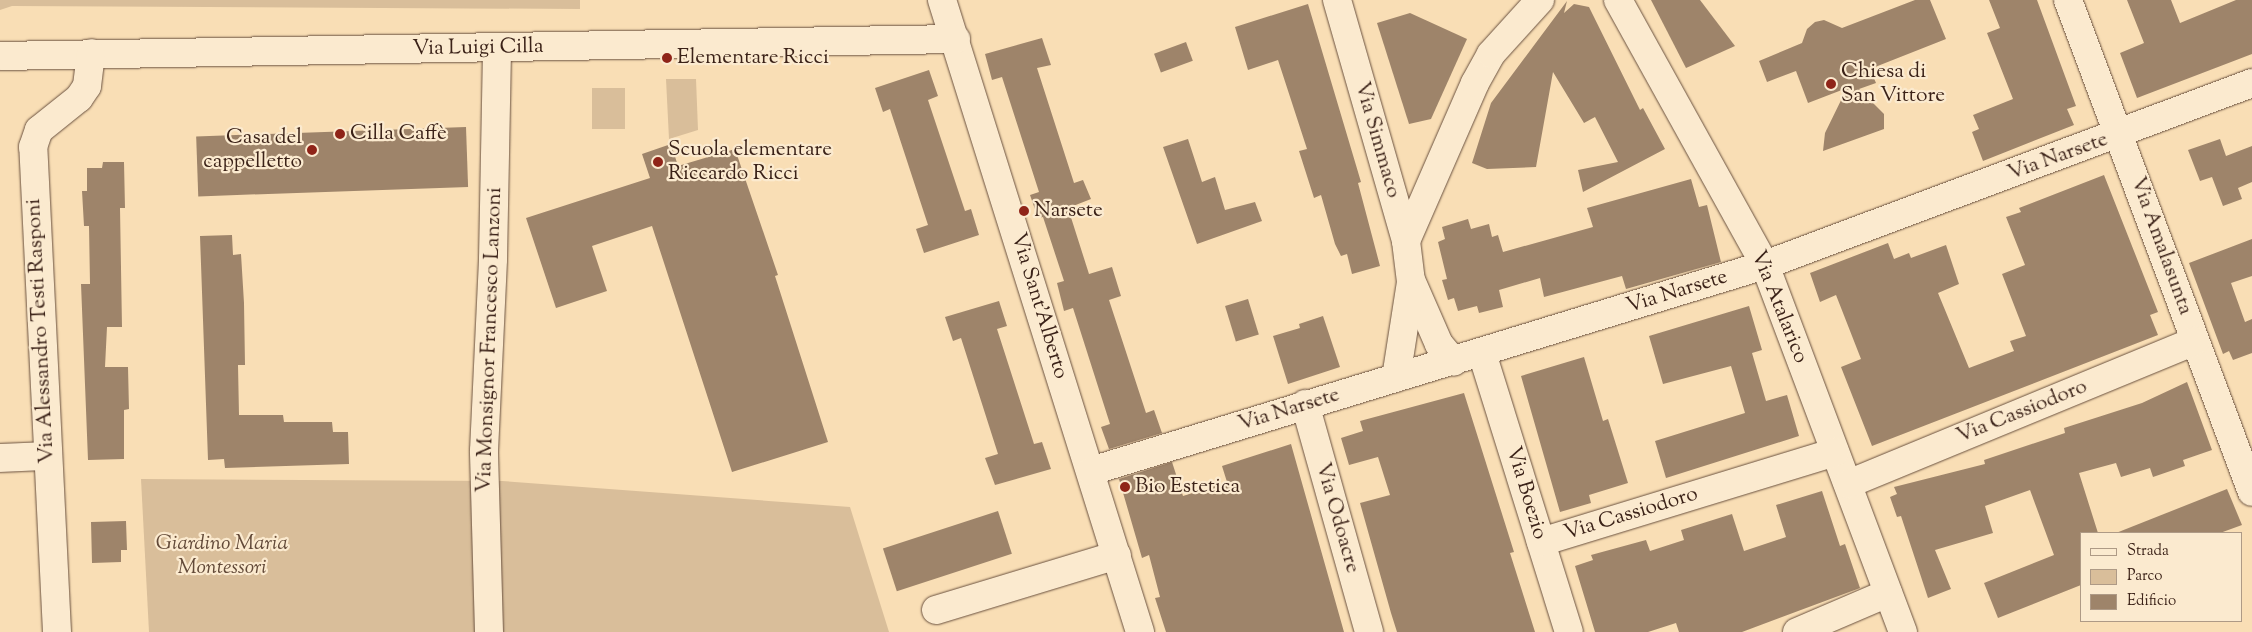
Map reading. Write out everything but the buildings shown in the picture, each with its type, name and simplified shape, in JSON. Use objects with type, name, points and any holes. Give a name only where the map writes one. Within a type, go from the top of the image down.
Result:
[{"type":"street","name":"Via Sant'Alberto","points":[[942,0],[956,39],[1140,632]]},
{"type":"street","name":"Via Simmaco","points":[[1337,0],[1406,241],[1411,280],[1396,378]]},
{"type":"street","points":[[1406,241],[1475,83],[1491,54],[1540,0]]},
{"type":"street","name":"Via Atalarico","points":[[1618,0],[1765,265],[1903,632]]},
{"type":"street","name":"Via Amalasunta","points":[[2068,0],[2120,134],[2252,492]]},
{"type":"street","name":"Via Luigi Cilla","points":[[0,56],[956,39]]},
{"type":"street","name":"Via Monsignor Francesco Lanzoni","points":[[489,632],[484,451],[493,259],[497,48]]},
{"type":"street","name":"Via Alessandro Testi Rasponi","points":[[57,632],[46,456],[32,147],[39,130],[79,98],[87,86],[91,53]]},
{"type":"street","name":"Via Narsete","points":[[1091,471],[1305,404],[1454,362],[1765,265],[2120,134],[2252,83]]},
{"type":"street","name":"Via Simmaco","points":[[1411,280],[1439,344],[1454,362]]},
{"type":"street","name":"Via Cassiodoro","points":[[1848,484],[2195,341]]},
{"type":"street","name":"Via Boezio","points":[[1482,353],[1569,632]]},
{"type":"street","name":"Via Odoacre","points":[[1305,404],[1369,632]]},
{"type":"street","name":"Via Cassiodoro","points":[[1541,542],[1835,452]]},
{"type":"street","points":[[0,458],[46,456]]},
{"type":"street","points":[[936,610],[1117,555]]},
{"type":"street","points":[[1797,632],[1888,593]]},
{"type":"green space","points":[[0,0],[580,0],[580,9],[12,6],[0,10]]},
{"type":"green space","points":[[666,79],[696,79],[698,130],[669,139]]},
{"type":"green space","points":[[592,88],[625,88],[625,129],[592,129]]},
{"type":"green space","name":"Giardino Maria Montessori","points":[[141,479],[502,481],[850,507],[889,632],[149,632]]},
{"type":"place","name":"Elementare Ricci","points":[[667,58]]},
{"type":"place","name":"Chiesa di San Vittore","points":[[1831,84]]},
{"type":"place","name":"Cilla Caffè","points":[[340,134]]},
{"type":"place","name":"Casa del cappelletto","points":[[312,150]]},
{"type":"place","name":"Scuola elementare Riccardo Ricci","points":[[658,162]]},
{"type":"place","name":"Narsete","points":[[1024,211]]},
{"type":"place","name":"Bio Estetica","points":[[1125,487]]}]
